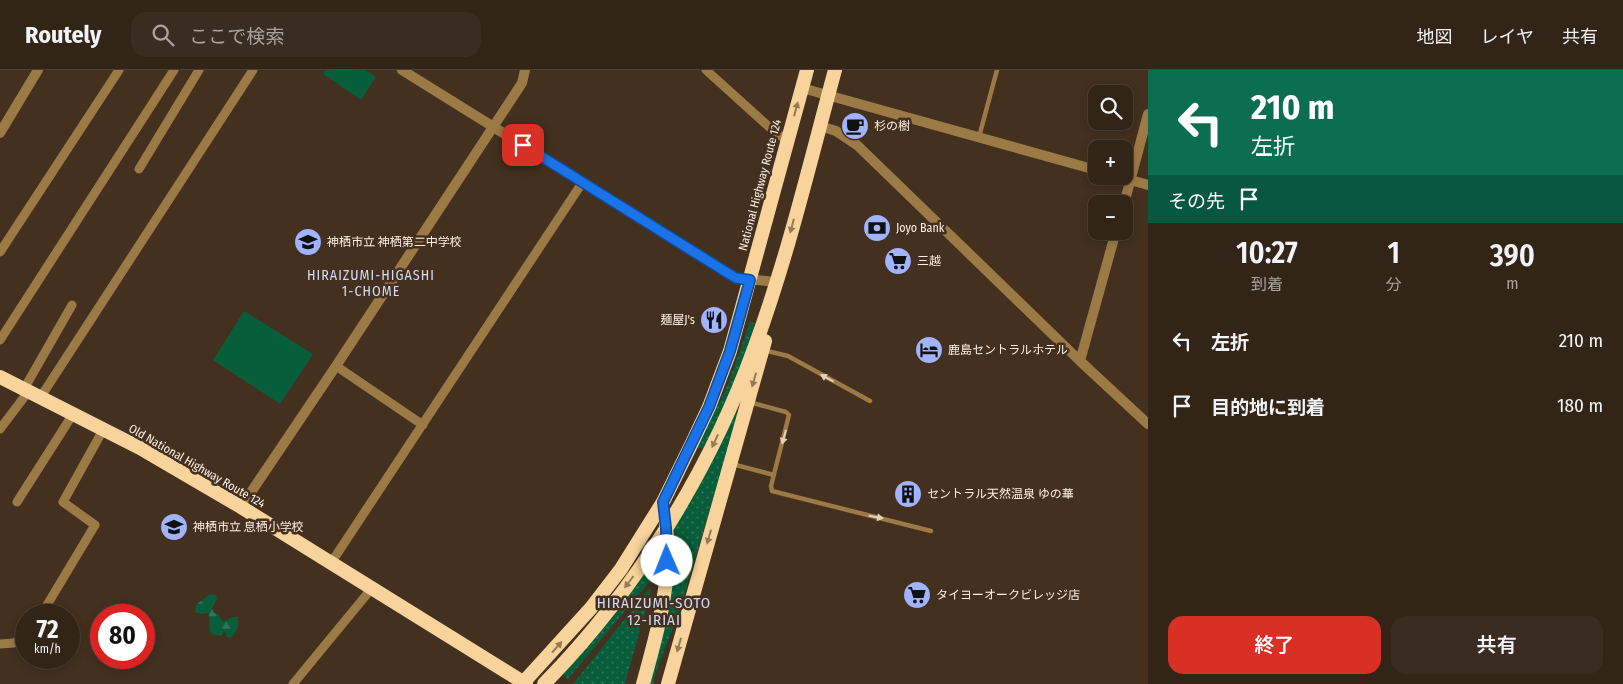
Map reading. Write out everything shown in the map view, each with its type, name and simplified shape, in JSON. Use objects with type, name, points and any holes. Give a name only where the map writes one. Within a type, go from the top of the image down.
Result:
[{"type":"highway","name":"National Highway Route 124","points":[[524,684],[597,600],[621,568],[663,502],[709,407],[730,351],[807,70]]},
{"type":"highway","points":[[544,684],[573,653],[608,610],[632,579],[666,528],[709,453],[759,349],[772,312],[776,282],[835,70]]},
{"type":"highway","points":[[668,684],[748,402],[759,349]]},
{"type":"highway","name":"Old National Highway Route 124","points":[[0,377],[140,448],[241,507],[524,684]]},
{"type":"highway","points":[[643,684],[665,599],[667,573],[666,528],[663,502]]},
{"type":"street","points":[[0,133],[38,70]]},
{"type":"street","points":[[0,252],[119,70]]},
{"type":"street","points":[[0,340],[174,70]]},
{"type":"street","points":[[139,169],[198,70]]},
{"type":"street","points":[[40,398],[252,70]]},
{"type":"street","points":[[402,70],[736,278],[776,282]]},
{"type":"street","points":[[241,507],[522,83],[525,70]]},
{"type":"street","points":[[706,70],[778,135],[788,139]]},
{"type":"street","points":[[802,88],[1088,168]]},
{"type":"street","points":[[1133,169],[1148,114]]},
{"type":"street","points":[[820,126],[836,131],[857,145],[1080,361],[1148,424]]},
{"type":"street","points":[[1133,181],[1148,185]]},
{"type":"street","points":[[331,563],[582,183]]},
{"type":"street","points":[[1080,361],[1114,240]]},
{"type":"street","points":[[0,429],[25,396],[24,389],[72,305]]},
{"type":"street","points":[[336,366],[423,425]]},
{"type":"street","points":[[17,502],[73,414]]},
{"type":"street","points":[[47,604],[95,525],[63,502],[103,430]]},
{"type":"street","points":[[293,684],[372,588]]},
{"type":"street","points":[[0,644],[15,642]]},
{"type":"lane","points":[[979,137],[997,70]]},
{"type":"lane","points":[[759,349],[788,356],[870,401]]},
{"type":"lane","points":[[748,402],[786,412],[789,415],[771,486],[774,492],[931,531]]},
{"type":"lane","points":[[730,464],[774,475]]},
{"type":"green space","points":[[325,70],[365,70],[376,77],[361,100],[323,74]]},
{"type":"green space","points":[[244,311],[313,354],[280,404],[213,360]]},
{"type":"green space","points":[[750,322],[755,323],[727,405],[702,449],[698,447],[728,384]]},
{"type":"green space","points":[[735,412],[739,413],[678,615],[653,684],[649,684],[673,530]]},
{"type":"green space","points":[[659,550],[661,551],[657,580],[651,580],[568,679],[562,673],[601,629]]},
{"type":"green space","points":[[649,589],[651,590],[625,684],[573,684]]},
{"type":"green space","points":[[210,594],[216,595],[217,598],[212,609],[223,622],[233,617],[238,617],[238,626],[233,636],[228,638],[224,631],[221,636],[211,634],[208,613],[195,612],[196,605]]},
{"type":"place","name":"杉の樹","points":[[855,126]]},
{"type":"place","name":"Joyo Bank","points":[[877,228]]},
{"type":"place","name":"神栖市立 神栖第二中学校","points":[[308,242]]},
{"type":"place","name":"三越","points":[[898,261]]},
{"type":"place","name":"麺屋J's","points":[[714,320]]},
{"type":"place","name":"鹿島セントラルホテル","points":[[929,350]]},
{"type":"place","name":"セントラル天然温泉 ゆの華","points":[[908,494]]},
{"type":"place","name":"神栖市立 息栖小学校","points":[[174,527]]},
{"type":"place","name":"タイヨーオークビレッジ店","points":[[917,595]]},
{"type":"district","name":"HIRAIZUMI-HIGASHI 1-CHOME","points":[[371,284]]},
{"type":"district","name":"HIRAIZUMI-SOTO 12-IRIAI","points":[[654,612]]},
{"type":"route","points":[[523,145],[736,278],[750,280],[730,351],[709,407],[663,502],[668,549],[667,561]]}]
